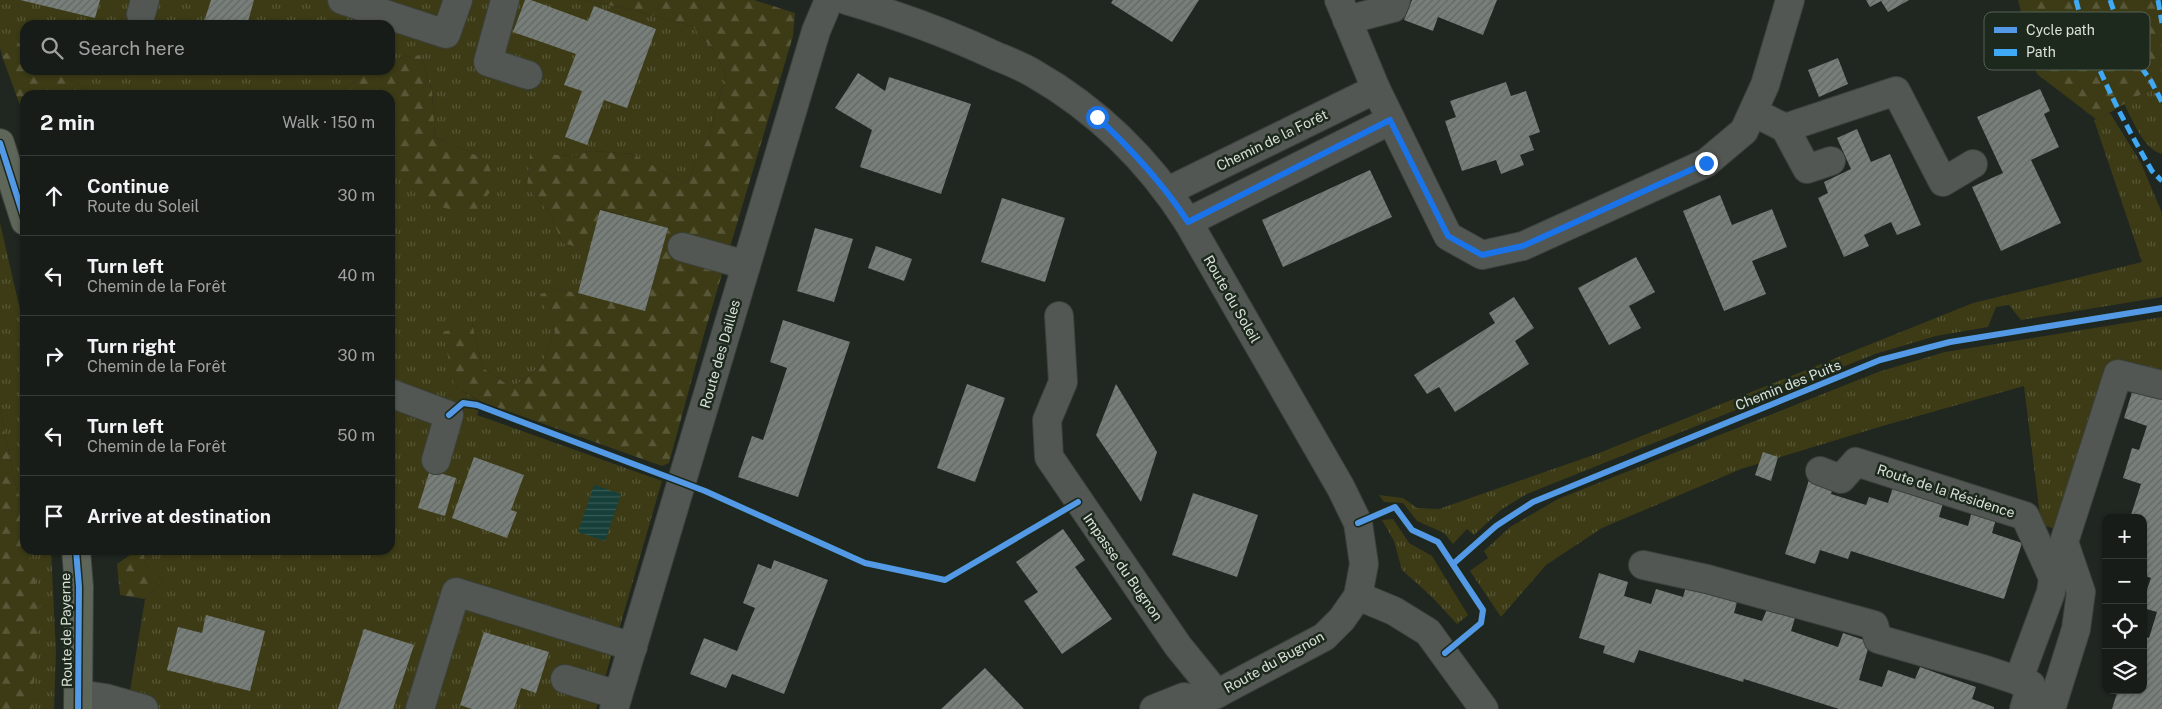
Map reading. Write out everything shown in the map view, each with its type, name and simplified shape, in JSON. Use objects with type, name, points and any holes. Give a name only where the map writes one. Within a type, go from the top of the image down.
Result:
[{"type":"main road","points":[[0,143],[20,205]]},
{"type":"main road","name":"Route de Payerne","points":[[76,555],[79,587],[78,702]]},
{"type":"street","points":[[342,0],[446,34],[458,0]]},
{"type":"street","points":[[505,0],[488,62],[528,75]]},
{"type":"street","name":"Route des Dailles","points":[[616,702],[816,31],[829,0]]},
{"type":"street","name":"Route du Soleil","points":[[846,0],[953,36],[1033,73],[1097,117],[1126,144],[1168,191],[1188,222],[1341,488],[1358,523],[1364,564],[1358,596]]},
{"type":"street","points":[[1396,0],[1393,8],[1343,10],[1376,90],[1448,236],[1482,255],[1523,246],[1706,163],[1744,131],[1766,85],[1784,4]]},
{"type":"street","name":"Chemin de la Forêt","points":[[1168,191],[1376,90]]},
{"type":"street","points":[[1785,128],[1896,91],[1943,182],[1973,164]]},
{"type":"street","points":[[1753,112],[1785,128],[1808,169],[1831,160]]},
{"type":"street","points":[[1188,222],[1390,120]]},
{"type":"street","points":[[682,246],[746,265]]},
{"type":"street","name":"Impasse du Bugnon","points":[[1059,316],[1063,382],[1047,420],[1048,457],[1178,646],[1207,701]]},
{"type":"street","points":[[2051,709],[2076,629],[2081,592],[2064,542],[2118,374],[2162,385]]},
{"type":"street","points":[[395,395],[449,415],[436,460]]},
{"type":"street","name":"Route de la Résidence","points":[[1820,471],[1841,479],[1856,462],[2025,516],[2054,578],[2051,592],[2018,681]]},
{"type":"street","points":[[1643,565],[1707,578],[1874,625],[1878,639],[2031,685],[2024,709]]},
{"type":"street","points":[[420,709],[456,592],[633,647]]},
{"type":"street","points":[[1358,596],[1394,611],[1428,632],[1484,709]]},
{"type":"street","name":"Route du Bugnon","points":[[1207,701],[1324,637],[1342,619],[1358,596]]},
{"type":"street","points":[[565,679],[616,702]]},
{"type":"street","points":[[1154,709],[1184,697],[1207,701]]},
{"type":"street","points":[[78,702],[105,698],[144,709]]},
{"type":"green space","points":[[0,0],[583,0],[633,10],[692,26],[713,49],[726,74],[709,136],[686,184],[633,154],[592,151],[572,156],[530,154],[527,187],[551,215],[562,243],[600,209],[668,228],[645,312],[560,289],[541,294],[555,332],[541,366],[512,388],[483,368],[472,323],[454,386],[481,402],[477,415],[662,481],[596,709],[127,709],[145,599],[163,579],[146,565],[144,555],[395,555],[395,171],[398,173],[487,160],[435,137],[432,91],[420,55],[395,58],[395,20],[20,20],[20,43],[2,56],[0,48]]},
{"type":"green space","points":[[583,0],[754,0],[795,13],[793,36],[705,331],[669,463],[662,466],[482,402],[454,386],[443,332],[472,323],[483,368],[512,388],[541,366],[555,332],[540,294],[560,289],[645,311],[668,228],[601,209],[589,246],[582,248],[562,243],[551,215],[527,187],[530,153],[572,156],[592,151],[633,154],[686,184],[709,136],[726,74],[713,49],[692,26],[633,10]]},
{"type":"green space","points":[[2018,0],[2162,0],[2162,82],[2097,120],[2037,74],[2036,70],[2150,70],[2150,12],[2021,12]]},
{"type":"green space","points":[[20,43],[20,75],[68,75],[71,80],[88,90],[20,90],[20,105],[2,56]]},
{"type":"green space","points":[[420,55],[432,91],[435,137],[487,160],[495,185],[472,217],[433,204],[395,172],[395,90],[344,90],[361,75],[395,75],[395,58]]},
{"type":"green space","points":[[68,75],[361,75],[344,90],[88,90],[71,80]]},
{"type":"green space","points":[[2162,82],[2162,154],[2155,151],[2144,140],[2124,104]]},
{"type":"green space","points":[[2110,113],[2141,163],[2162,213],[2162,297],[2021,320],[2009,305],[1996,307],[1988,327],[1936,336],[1875,354],[1527,494],[1502,509],[1474,535],[1467,529],[1453,544],[1444,533],[1417,521],[1403,503],[1384,502],[1379,495],[1403,498],[1417,508],[1439,509],[1599,453],[1973,303],[2142,262],[2094,120]]},
{"type":"green space","points":[[0,223],[20,309],[20,506],[0,410]]},
{"type":"green space","points":[[2162,317],[2162,377],[2109,362],[2057,530],[2041,524],[2024,386],[1741,469],[1602,528],[1546,565],[1501,617],[1470,571],[1488,558],[1484,551],[1510,527],[1558,499],[1878,372],[1945,352]]},
{"type":"green space","points":[[0,410],[20,506],[20,555],[30,555],[40,604],[32,709],[0,709]]},
{"type":"green space","points":[[1393,519],[1409,543],[1432,556],[1468,615],[1457,624],[1431,596],[1402,570],[1394,541],[1382,520]]},
{"type":"green space","points":[[29,555],[51,555],[56,652],[54,709],[32,709]]},
{"type":"green space","points":[[130,555],[144,555],[146,565],[163,579],[145,599],[120,595],[117,564]]},
{"type":"water","points":[[594,485],[621,494],[605,541],[578,532]]},
{"type":"building","points":[[20,0],[100,0],[95,18]]},
{"type":"building","points":[[211,0],[254,0],[248,20],[205,20]]},
{"type":"building","points":[[525,0],[531,0],[588,21],[594,6],[656,29],[627,108],[604,100],[587,145],[565,137],[582,91],[564,85],[576,54],[513,32]]},
{"type":"building","points":[[1113,0],[1199,0],[1172,42],[1111,3]]},
{"type":"building","points":[[1412,0],[1497,0],[1483,35],[1438,17],[1433,31],[1404,20]]},
{"type":"building","points":[[1866,0],[1909,0],[1888,12],[1881,1],[1870,7]]},
{"type":"building","points":[[1838,58],[1848,84],[1819,97],[1808,70]]},
{"type":"building","points":[[858,73],[885,91],[889,77],[971,104],[941,194],[860,167],[872,130],[835,108]]},
{"type":"building","points":[[1506,82],[1511,96],[1526,91],[1540,132],[1529,136],[1534,150],[1520,155],[1524,165],[1501,174],[1496,160],[1462,171],[1445,121],[1456,117],[1450,101]]},
{"type":"building","points":[[2040,89],[2050,111],[2044,114],[2059,147],[2031,160],[2061,223],[2001,251],[1972,187],[2003,173],[1977,117]]},
{"type":"building","points":[[1857,129],[1871,162],[1890,154],[1921,225],[1897,235],[1891,222],[1864,235],[1869,246],[1844,257],[1818,198],[1828,193],[1824,182],[1851,169],[1837,138]]},
{"type":"building","points":[[1370,170],[1392,217],[1283,267],[1262,220]]},
{"type":"building","points":[[1720,195],[1732,225],[1772,209],[1787,247],[1752,261],[1766,294],[1724,311],[1683,211]]},
{"type":"building","points":[[1002,198],[1065,218],[1045,282],[981,262]]},
{"type":"building","points":[[600,210],[668,228],[645,311],[578,293]]},
{"type":"building","points":[[815,228],[853,239],[834,302],[797,291]]},
{"type":"building","points":[[876,246],[912,259],[904,281],[868,268]]},
{"type":"building","points":[[1636,257],[1655,292],[1629,306],[1641,328],[1609,345],[1578,288]]},
{"type":"building","points":[[1514,297],[1534,328],[1515,341],[1529,364],[1455,412],[1439,387],[1427,394],[1414,375],[1495,323],[1489,313]]},
{"type":"building","points":[[783,320],[850,342],[798,497],[738,477],[752,436],[763,440],[787,368],[770,362]]},
{"type":"building","points":[[967,384],[1005,398],[975,482],[937,468]]},
{"type":"building","points":[[1116,384],[1157,452],[1141,502],[1096,435]]},
{"type":"building","points":[[2133,389],[2162,398],[2162,709],[2112,709],[2117,694],[2147,694],[2147,637],[2149,638],[2157,612],[2147,609],[2147,590],[2151,578],[2147,576],[2147,514],[2131,514],[2141,484],[2123,478],[2132,448],[2139,450],[2147,426],[2124,418]]},
{"type":"building","points":[[1763,452],[1778,457],[1771,481],[1755,475]]},
{"type":"building","points":[[474,457],[524,475],[511,510],[517,512],[507,538],[452,518]]},
{"type":"building","points":[[430,470],[456,478],[445,516],[418,508]]},
{"type":"building","points":[[1810,477],[1834,484],[1831,494],[1866,505],[1869,497],[1888,503],[1893,487],[1943,503],[1939,517],[1968,526],[1972,511],[1996,519],[1992,533],[2022,543],[2004,599],[1851,551],[1848,559],[1820,550],[1815,564],[1785,554]]},
{"type":"building","points":[[1193,493],[1258,515],[1237,577],[1172,555]]},
{"type":"building","points":[[1063,529],[1085,560],[1075,567],[1112,619],[1062,654],[1024,601],[1038,592],[1016,562]]},
{"type":"building","points":[[774,560],[828,580],[784,694],[732,674],[726,688],[690,674],[704,638],[737,651],[755,608],[743,603],[758,564],[771,569]]},
{"type":"building","points":[[1599,573],[1628,582],[1624,596],[1651,604],[1656,589],[1683,597],[1686,587],[1737,602],[1734,613],[1762,621],[1767,609],[1795,618],[1791,631],[1838,647],[1843,633],[1870,642],[1859,680],[1882,687],[1888,670],[1915,679],[1920,667],[1976,687],[1972,699],[1994,707],[1994,709],[1839,709],[1744,679],[1743,682],[1639,650],[1634,663],[1603,653],[1605,646],[1579,638]]},
{"type":"building","points":[[206,615],[265,631],[250,691],[167,670],[178,627],[202,633]]},
{"type":"building","points":[[364,629],[414,645],[393,709],[338,709]]},
{"type":"building","points":[[484,632],[549,652],[536,693],[521,688],[514,709],[472,709],[460,705]]},
{"type":"building","points":[[985,668],[1024,709],[941,709]]},
{"type":"marked path","points":[[2076,0],[2079,12]]},
{"type":"marked path","points":[[2110,0],[2114,12]]},
{"type":"marked path","points":[[2158,0],[2162,23]]},
{"type":"marked path","points":[[2099,70],[2152,171],[2162,181]]},
{"type":"marked path","points":[[2143,70],[2162,102]]},
{"type":"cycle path","points":[[0,143],[20,205]]},
{"type":"cycle path","name":"Chemin des Puits","points":[[1453,564],[1496,526],[1533,502],[1880,360],[1950,342],[2162,308]]},
{"type":"cycle path","points":[[449,415],[463,403],[477,405],[705,491],[865,563],[945,580],[1078,502]]},
{"type":"cycle path","points":[[1358,523],[1395,507],[1412,530],[1438,542],[1483,610],[1481,623],[1445,653]]},
{"type":"cycle path","points":[[76,555],[79,587],[78,709]]},
{"type":"route","points":[[1097,117],[1126,144],[1168,191],[1188,222],[1390,120],[1448,236],[1482,255],[1523,246],[1706,163]]}]
